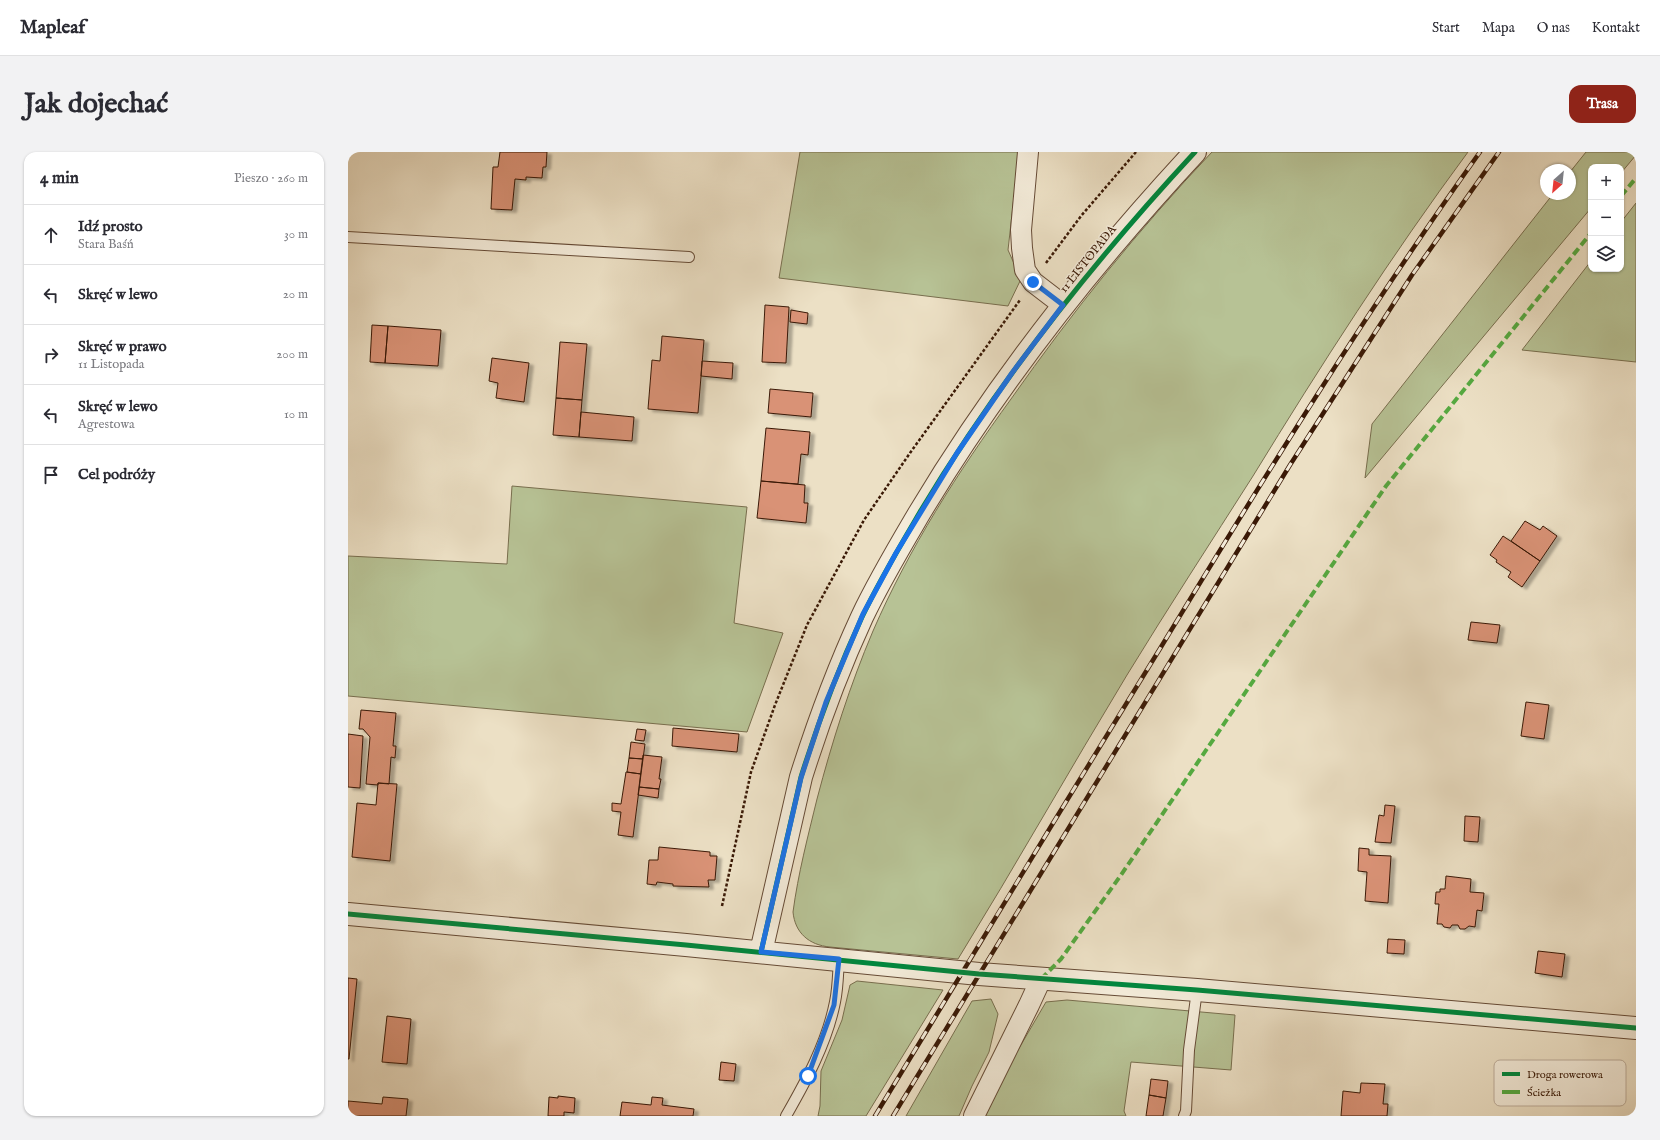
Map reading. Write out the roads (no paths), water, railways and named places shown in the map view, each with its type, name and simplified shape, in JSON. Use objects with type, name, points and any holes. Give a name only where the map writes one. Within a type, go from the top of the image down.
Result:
[{"type":"street","points":[[1028,152],[1022,230],[1022,248],[1025,270],[1033,282],[1063,305]]},
{"type":"street","name":"11 LISTOPADA","points":[[761,952],[801,778],[826,702],[863,614],[912,527],[957,453],[1012,373],[1063,305],[1118,238],[1195,152]]},
{"type":"street","points":[[348,914],[1041,978],[1636,1028]]},
{"type":"street","points":[[974,1116],[1030,1005],[1041,978]]},
{"type":"lane","points":[[348,237],[689,257]]},
{"type":"lane","points":[[786,1116],[808,1076],[826,1030],[834,1005],[839,959]]},
{"type":"lane","points":[[1184,1116],[1186,1110],[1190,1050],[1197,990]]},
{"type":"railway","points":[[875,1116],[1053,823],[1316,396],[1396,273],[1480,152]]},
{"type":"railway","points":[[893,1116],[1290,465],[1412,275],[1499,152]]}]
